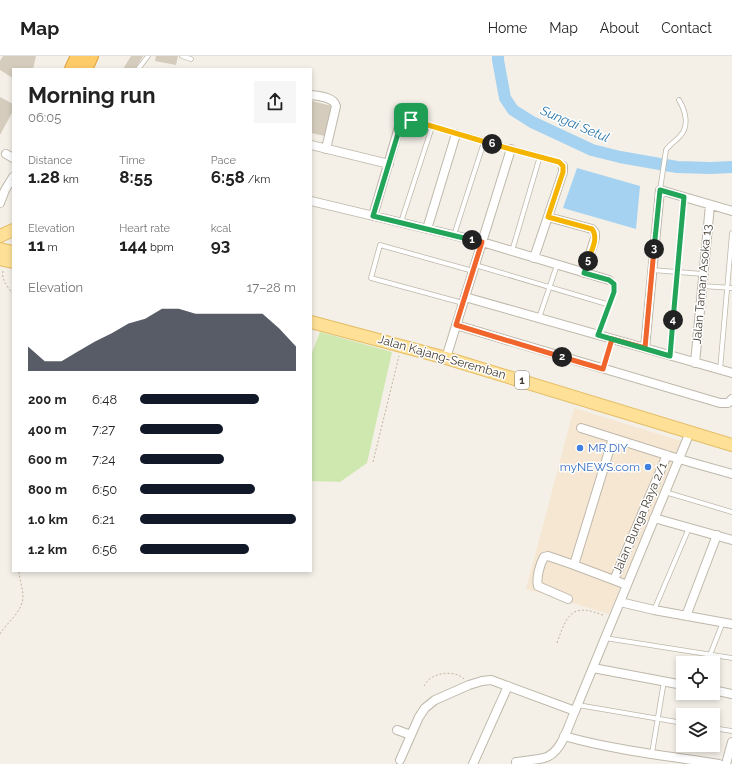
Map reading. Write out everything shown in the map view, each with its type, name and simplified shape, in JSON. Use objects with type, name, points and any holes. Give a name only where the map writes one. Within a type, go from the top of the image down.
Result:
[{"type":"highway","points":[[72,68],[78,56]]},
{"type":"highway","points":[[85,68],[91,56]]},
{"type":"main road","points":[[0,236],[12,230]]},
{"type":"main road","name":"Jalan Kajang-Seremban","points":[[312,322],[446,358],[732,444]]},
{"type":"street","points":[[312,95],[332,100],[336,106],[326,149]]},
{"type":"street","points":[[373,216],[400,127],[404,122]]},
{"type":"street","points":[[427,229],[456,134]]},
{"type":"street","points":[[312,146],[389,164]]},
{"type":"street","points":[[446,358],[511,149]]},
{"type":"street","points":[[534,258],[563,172],[563,166]]},
{"type":"street","points":[[0,203],[4,190],[12,178]]},
{"type":"street","points":[[645,348],[660,190],[732,211]]},
{"type":"street","points":[[312,201],[482,242],[609,280]]},
{"type":"street","name":"Jalan Taman Asoka 13","points":[[695,363],[710,205]]},
{"type":"street","points":[[548,217],[592,229],[595,233],[596,238],[584,273]]},
{"type":"street","points":[[464,300],[539,318],[732,373]]},
{"type":"street","points":[[456,325],[720,403],[728,403],[732,399]]},
{"type":"street","name":"Jalan Bunga Raya 2/1","points":[[581,428],[732,474]]},
{"type":"street","points":[[516,762],[545,758],[552,755],[559,747],[690,432]]},
{"type":"street","points":[[574,565],[613,438]]},
{"type":"street","name":"Jalan Bunga Raya 2/1","points":[[614,580],[667,455]]},
{"type":"street","points":[[654,518],[732,540]]},
{"type":"street","points":[[686,616],[718,536]]},
{"type":"street","name":"Jalan Bunga Raya 2/1","points":[[568,599],[539,587],[537,582],[544,557],[548,556],[574,565],[627,586]]},
{"type":"street","points":[[620,602],[633,606],[732,624]]},
{"type":"street","points":[[593,668],[676,684]]},
{"type":"street","points":[[400,760],[419,717],[425,708],[435,700],[482,681],[491,680],[576,708]]},
{"type":"street","points":[[473,764],[508,686]]},
{"type":"street","points":[[720,691],[732,694]]},
{"type":"street","points":[[397,730],[411,735]]},
{"type":"street","points":[[564,736],[607,746],[719,764]]},
{"type":"street","points":[[726,764],[732,742]]},
{"type":"lane","points":[[139,68],[148,56]]},
{"type":"lane","points":[[182,56],[191,59]]},
{"type":"lane","points":[[660,190],[665,155],[670,145],[684,130],[686,115],[679,100]]},
{"type":"lane","points":[[404,122],[411,120],[484,142],[540,156],[559,162],[563,166]]},
{"type":"lane","points":[[401,222],[432,127]]},
{"type":"lane","points":[[454,235],[484,142]]},
{"type":"lane","points":[[512,251],[540,156]]},
{"type":"lane","points":[[670,356],[684,197]]},
{"type":"lane","points":[[720,370],[730,288],[732,233]]},
{"type":"lane","points":[[464,300],[371,278],[380,245],[474,268],[610,305]]},
{"type":"lane","points":[[539,318],[557,265]]},
{"type":"lane","points":[[652,270],[704,274]]},
{"type":"lane","points":[[598,335],[614,292],[614,284],[609,280]]},
{"type":"lane","points":[[702,286],[730,288]]},
{"type":"lane","points":[[603,369],[612,339]]},
{"type":"lane","points":[[665,492],[732,512]]},
{"type":"lane","points":[[654,610],[689,528]]},
{"type":"lane","points":[[710,654],[723,622]]},
{"type":"lane","points":[[605,638],[732,658]]},
{"type":"lane","points":[[652,753],[659,719],[664,681]]},
{"type":"lane","points":[[576,708],[676,722]]},
{"type":"lane","points":[[720,729],[732,731]]},
{"type":"path","points":[[6,257],[2,274],[6,285],[12,293]]},
{"type":"path","points":[[373,462],[401,345]]},
{"type":"path","points":[[0,634],[19,609],[23,596],[19,580],[19,572]]},
{"type":"path","points":[[557,643],[564,624],[571,614],[578,610],[599,614],[613,620]]},
{"type":"path","points":[[424,686],[431,678],[442,674],[453,673],[460,675],[469,685]]},
{"type":"shaded area","points":[[574,408],[681,441],[609,614],[526,589]]},
{"type":"green space","points":[[320,332],[392,352],[367,463],[340,482],[312,481],[312,352]]},
{"type":"water","points":[[577,168],[640,186],[636,229],[563,208]]},
{"type":"building","points":[[3,56],[36,56],[33,68],[12,68],[12,77],[0,70],[0,61]]},
{"type":"building","points":[[131,56],[143,56],[136,68],[124,68]]},
{"type":"building","points":[[156,56],[178,56],[176,65],[155,61]]},
{"type":"building","points":[[0,97],[12,103],[12,113],[0,135]]},
{"type":"building","points":[[312,101],[332,106],[325,136],[312,133]]},
{"type":"waterway","name":"Sungai Setul","points":[[498,56],[505,98],[513,110],[532,122],[592,150],[620,157],[677,167],[732,167]]},
{"type":"place","name":"MR.DIY","points":[[580,448]]},
{"type":"place","name":"myNEWS.com","points":[[648,467]]},
{"type":"route","points":[[411,120],[404,122],[400,127],[373,216],[482,242],[456,325],[603,369],[612,339],[645,348],[660,190],[684,197],[670,356],[645,348],[598,335],[610,305],[614,292],[614,284],[609,280],[584,273],[596,238],[592,229],[548,217],[563,172],[563,166],[559,162],[484,142],[411,120]]}]
